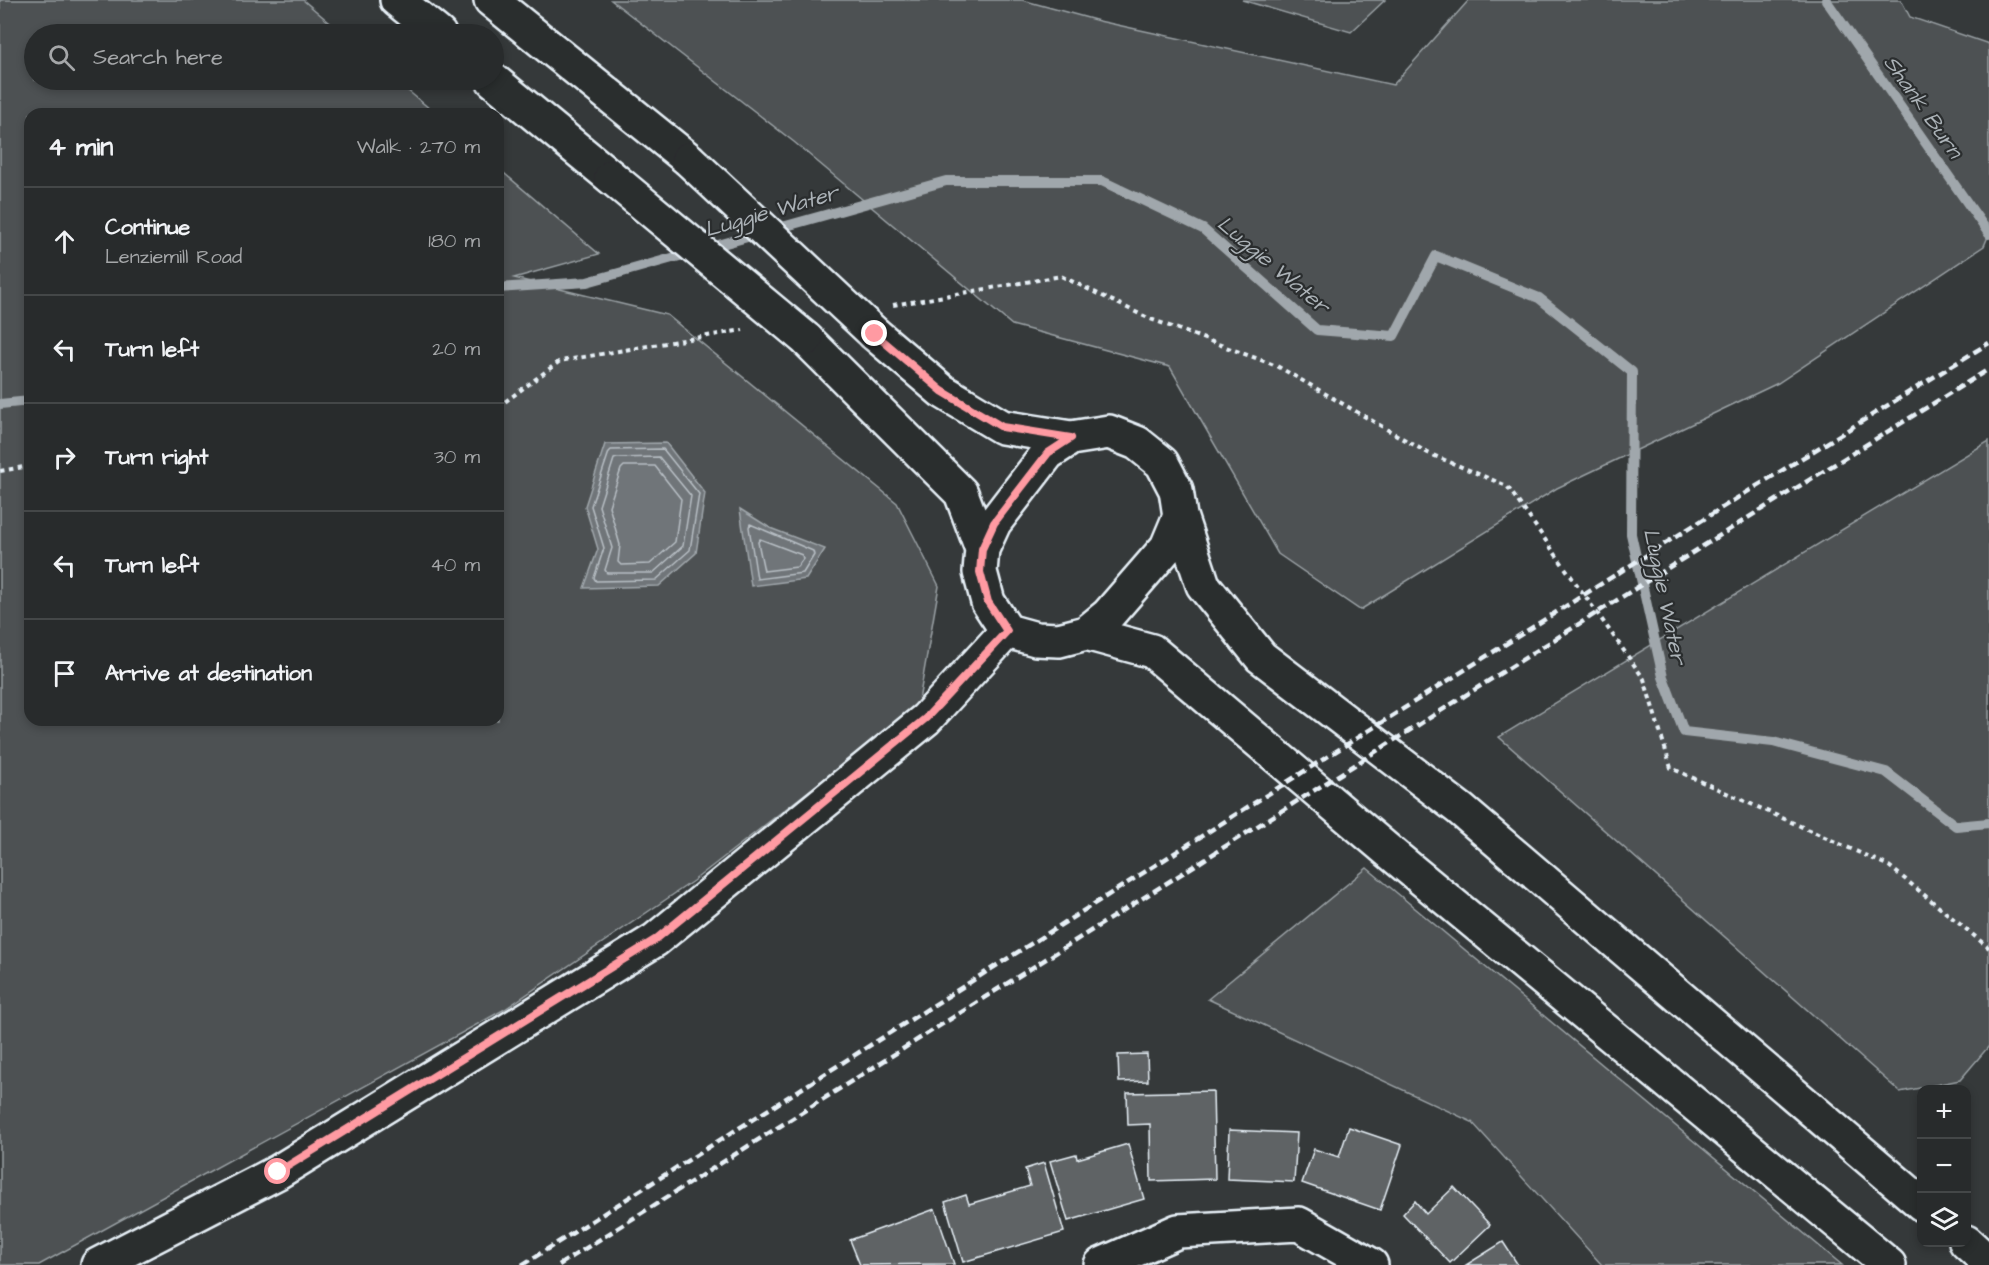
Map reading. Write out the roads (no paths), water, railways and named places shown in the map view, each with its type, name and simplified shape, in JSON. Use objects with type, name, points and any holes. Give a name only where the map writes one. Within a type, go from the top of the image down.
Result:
[{"type":"main road","points":[[397,0],[427,24]]},
{"type":"main road","points":[[491,0],[688,159],[881,320],[942,391],[1002,427],[1071,438],[1109,432],[1137,443],[1162,463],[1176,490],[1180,516],[1203,585],[1261,657],[1460,809],[1917,1200]]},
{"type":"main road","points":[[504,89],[807,339],[961,494],[982,549]]},
{"type":"main road","points":[[1071,438],[1048,453],[994,523],[982,549],[980,572],[988,602],[1007,631],[1036,639],[1059,640],[1086,633],[1108,615],[1167,547],[1180,516]]},
{"type":"main road","points":[[98,1265],[278,1172],[655,940],[926,718],[1007,631]]},
{"type":"main road","points":[[1086,633],[1152,651],[1399,860],[1889,1265]]},
{"type":"main road","points":[[1101,1265],[1178,1231],[1299,1224],[1371,1265]]},
{"type":"main road","points":[[1971,1247],[1989,1263]]},
{"type":"water","points":[[666,443],[705,493],[696,553],[659,586],[584,588],[598,549],[585,506],[605,444]]},
{"type":"water","points":[[740,509],[770,528],[825,549],[806,579],[751,586]]},
{"type":"waterway","name":"Shank Burn","points":[[1826,0],[1989,234]]},
{"type":"waterway","name":"Luggie Water","points":[[504,288],[587,282],[946,181],[1102,181],[1203,229],[1317,330],[1394,336],[1436,256],[1539,298],[1632,372],[1631,534],[1663,677],[1684,732],[1773,742],[1886,772],[1956,826],[1989,823]]},
{"type":"waterway","name":"Luggie Water","points":[[0,404],[24,402]]},
{"type":"railway","points":[[522,1265],[1734,500],[1989,343]]},
{"type":"railway","points":[[559,1265],[1746,519],[1989,369]]}]
